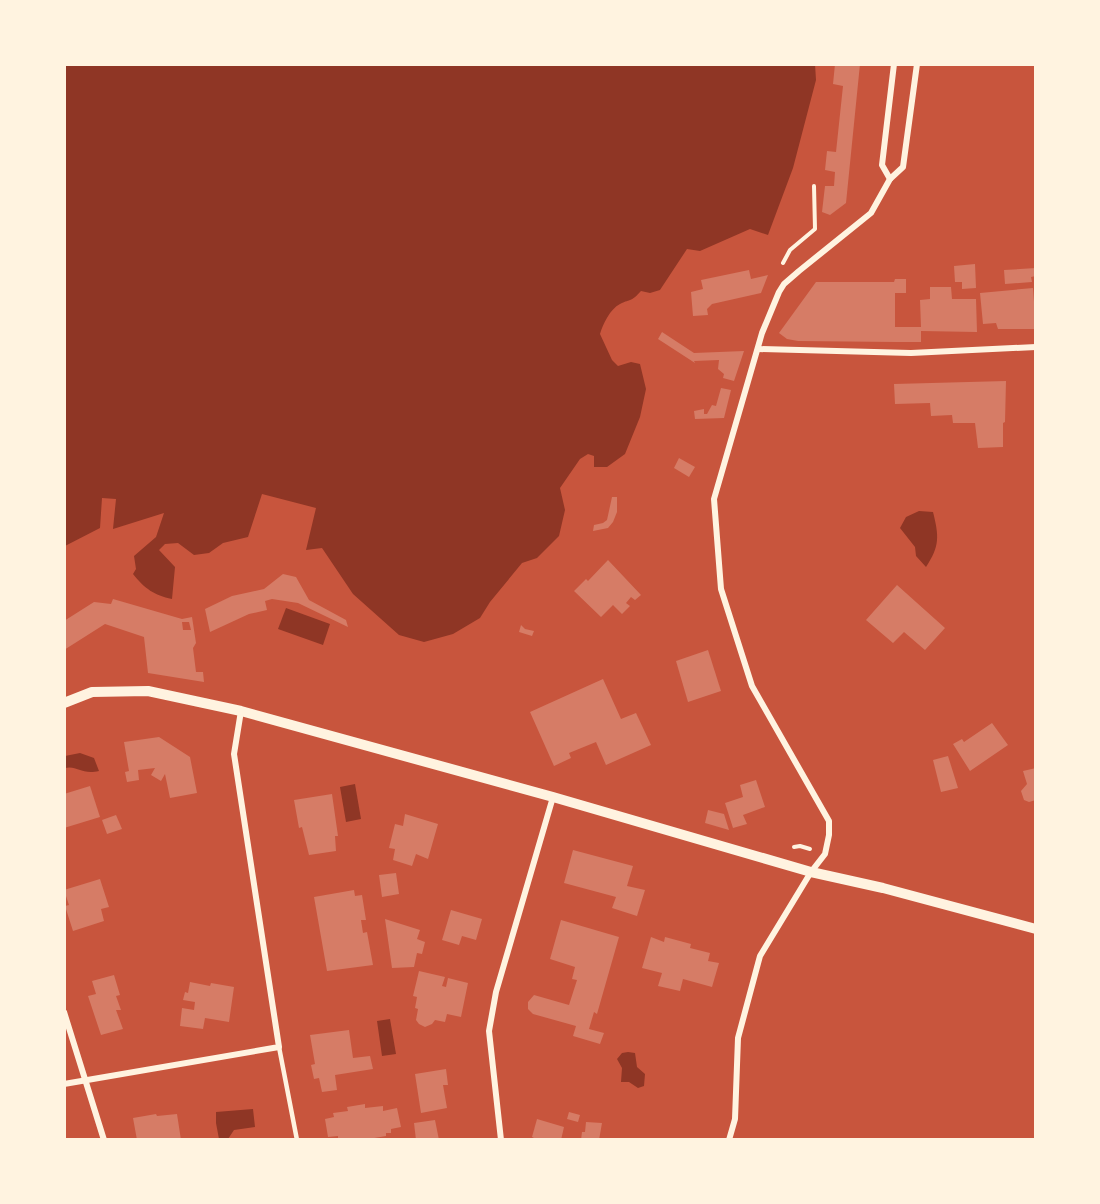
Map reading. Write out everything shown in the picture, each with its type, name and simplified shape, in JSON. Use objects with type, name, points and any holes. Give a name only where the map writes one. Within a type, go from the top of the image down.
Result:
[{"type":"street","points":[[890,179],[882,165],[894,64]]},
{"type":"street","points":[[729,1140],[735,1119],[738,1038],[760,956],[811,872],[825,854],[830,835],[829,821],[752,686],[721,589],[714,499],[768,315],[784,284],[872,213],[890,179],[903,167],[917,64]]},
{"type":"street","points":[[758,349],[911,353],[1035,347]]},
{"type":"street","points":[[64,703],[92,692],[148,691],[241,711],[553,797],[811,872],[882,888],[1035,929]]},
{"type":"street","points":[[64,1083],[279,1047],[234,754],[241,711]]},
{"type":"street","points":[[501,1140],[489,1031],[496,992],[553,797]]},
{"type":"street","points":[[64,1012],[104,1140]]},
{"type":"lane","points":[[279,1047],[297,1140]]},
{"type":"path","points":[[784,284],[780,268],[790,250],[815,229],[814,186]]},
{"type":"shaded area","points":[[65,64],[815,64],[816,80],[793,168],[768,235],[750,229],[700,251],[687,249],[660,290],[650,293],[641,291],[633,299],[616,306],[605,321],[600,334],[612,360],[618,366],[631,362],[640,364],[646,389],[640,417],[625,454],[607,467],[594,467],[594,456],[588,454],[580,459],[560,488],[565,510],[559,536],[537,558],[522,563],[480,618],[453,634],[424,642],[399,635],[353,594],[322,548],[306,550],[316,508],[262,494],[248,537],[223,543],[209,553],[194,555],[178,543],[165,544],[159,550],[175,567],[172,599],[150,591],[133,574],[136,569],[134,556],[156,537],[164,513],[113,529],[116,499],[102,498],[100,528],[65,546]]},
{"type":"shaded area","points":[[919,511],[933,512],[936,528],[936,547],[926,567],[916,556],[915,547],[900,528],[906,517]]},
{"type":"shaded area","points":[[286,608],[330,624],[323,645],[278,629]]},
{"type":"shaded area","points":[[80,753],[94,758],[99,771],[88,772],[65,768],[65,756]]},
{"type":"shaded area","points":[[355,784],[361,819],[346,822],[340,787]]},
{"type":"shaded area","points":[[390,1019],[396,1054],[382,1056],[377,1021]]},
{"type":"shaded area","points":[[622,1053],[635,1053],[637,1067],[645,1074],[644,1086],[638,1088],[629,1082],[621,1082],[622,1068],[617,1059]]},
{"type":"shaded area","points":[[253,1109],[255,1127],[234,1130],[228,1139],[219,1139],[216,1112]]},
{"type":"building","points":[[835,64],[860,64],[846,203],[830,215],[822,212],[825,186],[834,186],[835,172],[825,170],[827,151],[836,152],[843,86],[833,84]]},
{"type":"building","points":[[975,264],[976,288],[962,289],[962,282],[955,282],[954,266]]},
{"type":"building","points":[[1036,268],[1036,276],[1031,277],[1032,282],[1005,284],[1004,270]]},
{"type":"building","points":[[749,270],[751,279],[768,275],[761,293],[712,304],[707,309],[708,315],[693,316],[691,292],[703,289],[701,280]]},
{"type":"building","points":[[895,279],[906,279],[906,293],[895,293],[895,327],[921,327],[920,300],[930,299],[930,287],[951,287],[952,299],[976,299],[977,332],[921,331],[921,342],[798,341],[787,339],[779,333],[816,282],[894,282]]},
{"type":"building","points":[[1033,288],[1036,329],[998,329],[996,323],[983,324],[980,293]]},
{"type":"building","points":[[662,332],[694,353],[744,351],[734,381],[723,378],[724,374],[718,369],[719,360],[694,361],[695,363],[658,339]]},
{"type":"building","points":[[1006,381],[1003,447],[978,448],[975,423],[953,423],[952,415],[931,416],[930,403],[895,404],[894,384]]},
{"type":"building","points":[[721,388],[731,390],[724,418],[695,419],[694,411],[704,409],[704,414],[707,414],[712,405],[716,406]]},
{"type":"building","points":[[679,458],[695,467],[689,477],[674,468]]},
{"type":"building","points":[[612,497],[617,497],[617,512],[613,522],[608,528],[593,531],[594,525],[607,520]]},
{"type":"building","points":[[608,560],[641,595],[635,600],[631,597],[626,603],[630,606],[622,614],[613,605],[601,617],[574,591],[586,579],[588,581]]},
{"type":"building","points":[[283,574],[296,577],[309,600],[346,620],[348,627],[298,603],[272,599],[265,601],[267,610],[249,614],[210,632],[205,609],[232,596],[264,589]]},
{"type":"building","points":[[897,585],[945,628],[925,650],[904,632],[893,643],[866,620]]},
{"type":"building","points":[[113,599],[182,619],[192,617],[196,643],[193,648],[196,672],[203,672],[204,682],[148,673],[144,637],[105,624],[64,650],[64,621],[94,602],[111,604]],"holes":[[[182,622],[189,622],[191,630],[183,630]]]},
{"type":"building","points":[[521,625],[525,629],[534,631],[532,636],[519,632]]},
{"type":"building","points":[[708,650],[721,691],[688,702],[676,661]]},
{"type":"building","points":[[603,679],[621,719],[636,713],[651,745],[606,765],[596,742],[569,753],[571,758],[554,766],[530,712]]},
{"type":"building","points":[[992,723],[1008,745],[970,771],[953,744],[962,739],[964,742]]},
{"type":"building","points":[[159,737],[190,757],[197,793],[170,798],[165,774],[161,781],[151,775],[155,768],[138,770],[139,780],[127,782],[125,772],[129,771],[124,742]]},
{"type":"building","points":[[948,756],[958,788],[941,792],[933,760]]},
{"type":"building","points":[[1036,768],[1036,800],[1029,802],[1024,800],[1021,791],[1027,784],[1023,771]]},
{"type":"building","points":[[756,780],[765,807],[743,815],[747,824],[733,828],[725,803],[743,797],[740,785]]},
{"type":"building","points":[[90,786],[100,817],[64,828],[64,794]]},
{"type":"building","points":[[332,794],[338,836],[335,836],[336,851],[309,855],[302,827],[299,828],[294,800]]},
{"type":"building","points":[[708,810],[724,814],[729,830],[705,823]]},
{"type":"building","points":[[405,814],[438,824],[428,859],[416,854],[412,866],[393,860],[395,849],[389,848],[395,824],[403,826]]},
{"type":"building","points":[[116,815],[122,829],[107,834],[102,820]]},
{"type":"building","points":[[573,850],[633,866],[627,886],[645,890],[637,916],[612,908],[616,897],[564,883]]},
{"type":"building","points":[[396,873],[399,894],[382,897],[379,875]]},
{"type":"building","points":[[100,879],[109,907],[101,909],[104,921],[73,931],[65,906],[69,905],[64,890]]},
{"type":"building","points":[[354,890],[355,896],[362,895],[366,920],[361,920],[363,933],[367,932],[373,965],[327,971],[314,897]]},
{"type":"building","points":[[451,910],[482,919],[476,940],[462,936],[459,945],[442,940]]},
{"type":"building","points":[[385,919],[420,930],[417,939],[425,942],[422,954],[417,953],[414,967],[392,968]]},
{"type":"building","points":[[561,920],[619,937],[597,1014],[594,1012],[589,1029],[604,1033],[600,1044],[573,1036],[576,1026],[533,1014],[528,1009],[528,1002],[534,995],[569,1005],[577,980],[572,979],[575,967],[550,959]]},
{"type":"building","points":[[651,937],[664,942],[665,937],[691,944],[690,948],[710,953],[708,961],[719,963],[712,987],[683,979],[680,991],[658,986],[662,973],[642,968]]},
{"type":"building","points":[[419,971],[445,977],[442,986],[446,987],[448,978],[468,983],[461,1017],[447,1014],[445,1022],[435,1020],[425,1027],[419,1024],[416,1020],[418,1009],[415,1008],[417,997],[413,996]]},
{"type":"building","points":[[114,975],[120,995],[116,996],[121,1010],[116,1010],[123,1029],[101,1035],[88,996],[96,994],[92,981]]},
{"type":"building","points":[[190,982],[234,987],[229,1022],[205,1018],[203,1029],[180,1026],[182,1008],[194,1010],[195,1002],[183,1000],[185,992],[188,993]]},
{"type":"building","points":[[349,1030],[353,1058],[370,1056],[373,1069],[335,1075],[337,1090],[322,1092],[319,1078],[314,1079],[311,1065],[315,1064],[310,1035]]},
{"type":"building","points":[[446,1069],[448,1085],[443,1085],[447,1108],[421,1113],[415,1074]]},
{"type":"building","points":[[365,1104],[365,1108],[383,1106],[383,1111],[397,1108],[401,1127],[391,1129],[391,1133],[386,1133],[386,1136],[363,1140],[338,1140],[338,1136],[328,1137],[325,1119],[334,1117],[333,1113],[348,1111],[347,1107]]},
{"type":"building","points":[[569,1112],[580,1115],[578,1122],[567,1119]]},
{"type":"building","points":[[156,1114],[157,1116],[177,1114],[181,1140],[137,1140],[133,1118]]},
{"type":"building","points":[[537,1119],[564,1127],[561,1140],[538,1140],[532,1137]]},
{"type":"building","points":[[435,1120],[439,1140],[416,1140],[414,1123]]},
{"type":"building","points":[[586,1122],[602,1123],[599,1140],[581,1140]]}]
